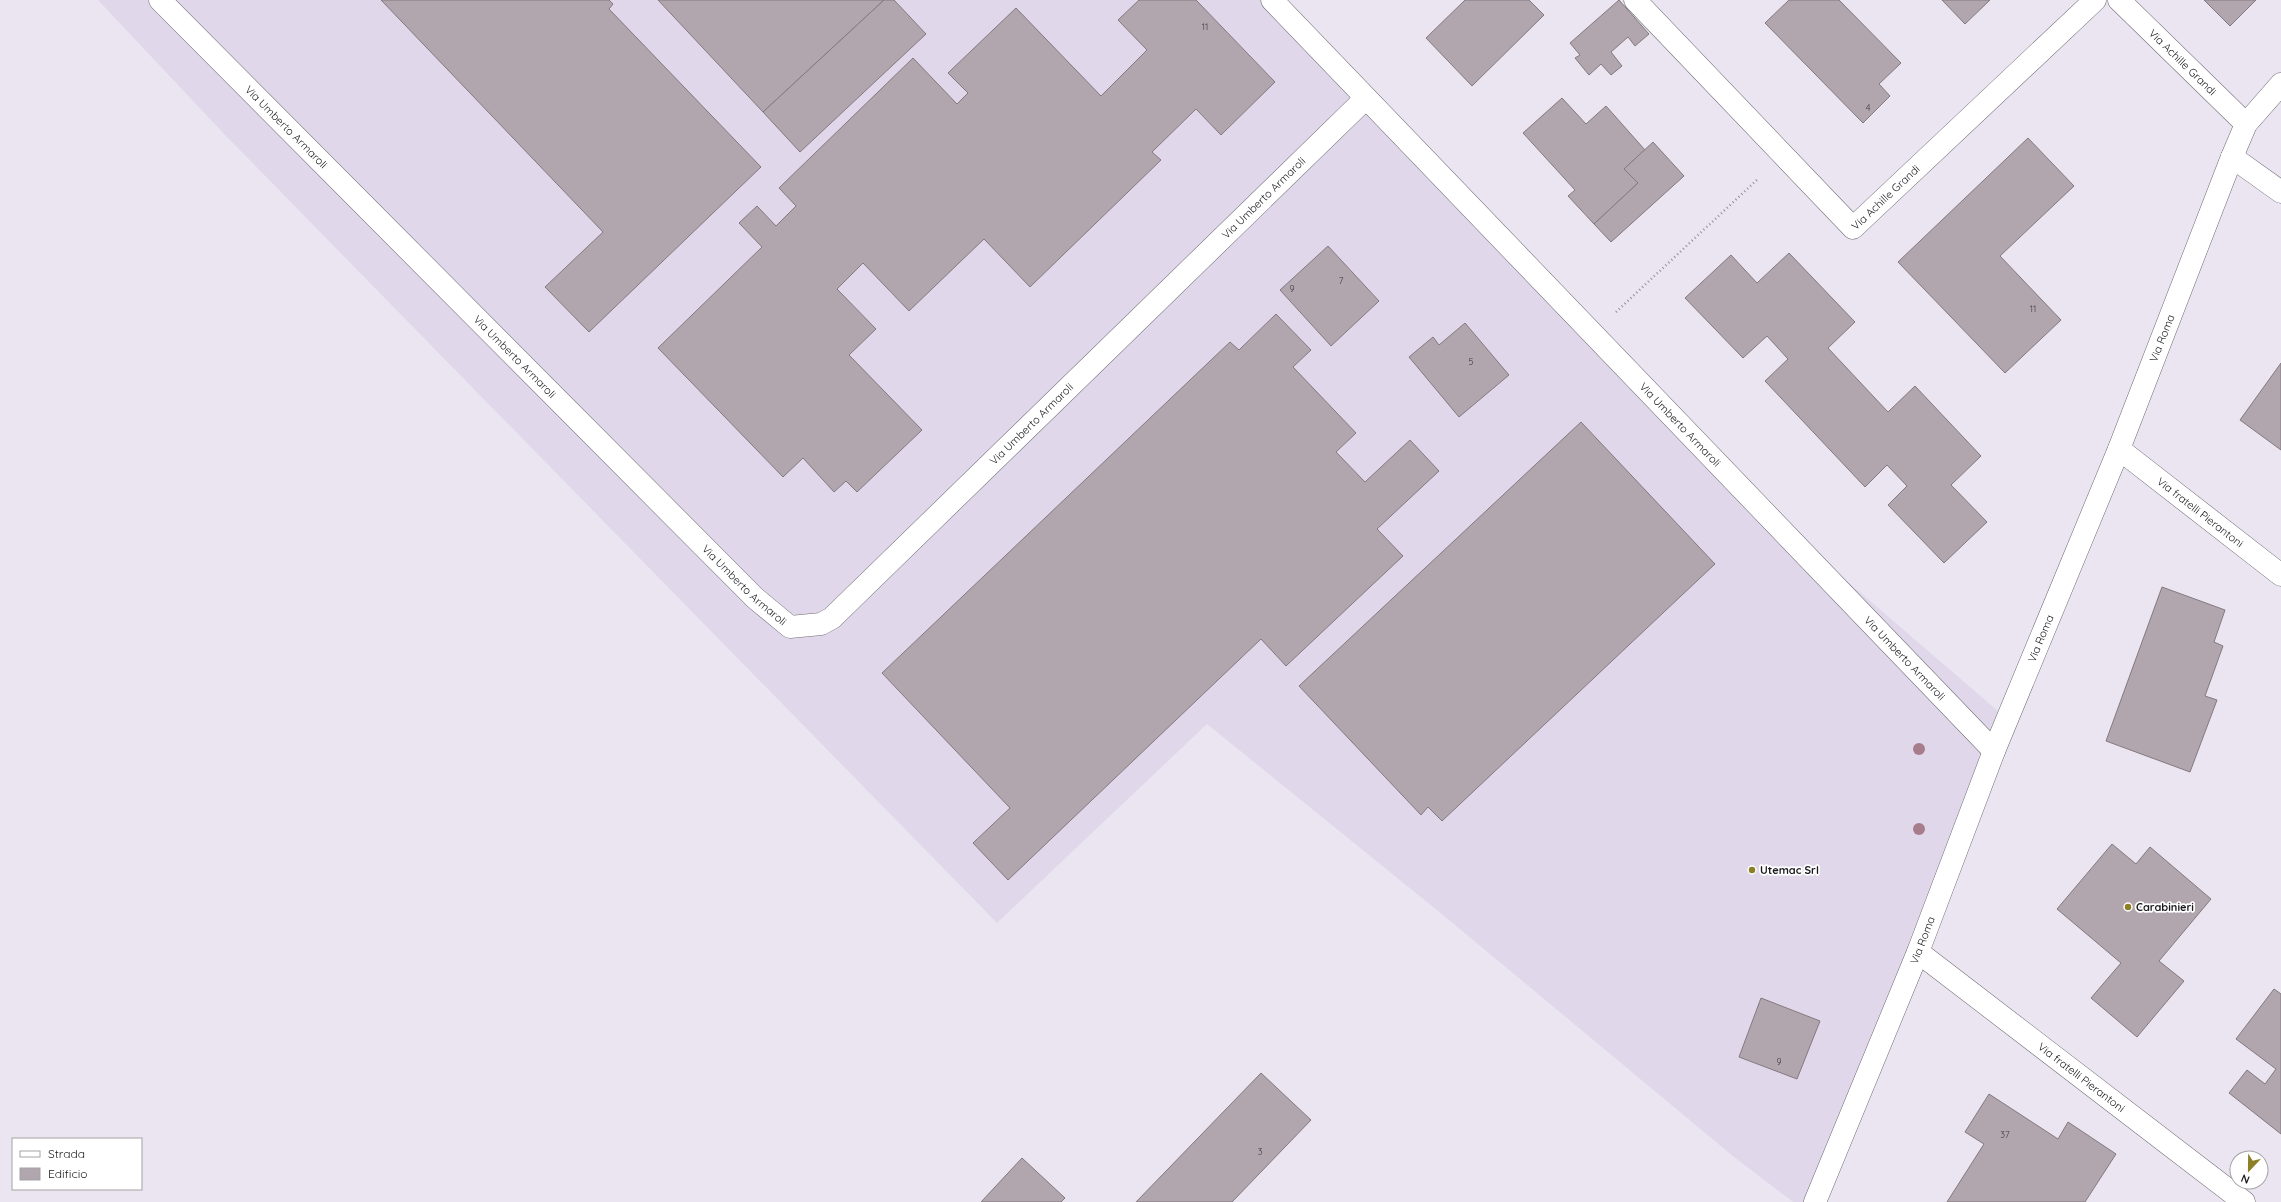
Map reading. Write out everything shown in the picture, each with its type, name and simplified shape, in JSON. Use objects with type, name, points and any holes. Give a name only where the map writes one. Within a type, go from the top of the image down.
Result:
[{"type":"street","name":"Via Umberto Armaroli","points":[[160,0],[755,598],[790,627],[821,624],[832,618],[1366,98]]},
{"type":"street","name":"Via Umberto Armaroli","points":[[1272,0],[1994,751]]},
{"type":"street","name":"Via Achille Grandi","points":[[1635,0],[1853,228],[2095,0]]},
{"type":"street","name":"Via Achille Grandi","points":[[2119,0],[2246,124]]},
{"type":"street","name":"Via Roma","points":[[1815,1202],[1918,952],[1994,751],[2120,449],[2232,157],[2246,124],[2281,84]]},
{"type":"street","points":[[2232,157],[2281,192]]},
{"type":"street","name":"Via fratelli Pierantoni","points":[[2120,449],[2281,575]]},
{"type":"street","name":"Via fratelli Pierantoni","points":[[1918,952],[2244,1202]]},
{"type":"path","points":[[1593,334],[1783,155]]},
{"type":"shaded area","points":[[98,0],[1264,0],[1755,502],[2006,718],[1809,1202],[1793,1202],[1734,1157],[1443,915],[1207,724],[997,923],[226,136]]},
{"type":"building","points":[[381,0],[609,0],[613,4],[609,9],[761,167],[589,332],[545,287],[603,232]]},
{"type":"building","points":[[658,0],[884,0],[763,112]]},
{"type":"building","points":[[884,0],[894,0],[926,34],[800,152],[763,112]]},
{"type":"building","points":[[1139,0],[1196,0],[1275,82],[1221,135],[1196,109],[1152,152],[1161,160],[1030,287],[984,239],[909,311],[863,263],[837,289],[876,329],[849,355],[922,430],[857,492],[846,481],[834,492],[803,458],[783,477],[658,348],[762,247],[739,223],[757,206],[776,226],[796,206],[779,188],[913,58],[957,104],[968,93],[948,73],[1016,8],[1101,96],[1147,50],[1118,20]]},
{"type":"building","points":[[1465,0],[1529,0],[1544,15],[1472,86],[1426,38]]},
{"type":"building","points":[[1619,0],[1649,34],[1635,46],[1628,37],[1611,52],[1622,66],[1611,75],[1601,64],[1589,75],[1575,58],[1580,55],[1570,43]]},
{"type":"building","points":[[1789,0],[1839,0],[1901,63],[1879,84],[1890,96],[1863,123],[1765,23]]},
{"type":"building","points":[[1942,0],[1990,0],[1965,24]]},
{"type":"building","points":[[2204,0],[2256,0],[2230,26]]},
{"type":"building","points":[[1562,98],[1586,124],[1606,106],[1645,150],[1624,169],[1638,183],[1594,224],[1568,196],[1575,190],[1523,133]]},
{"type":"building","points":[[2028,138],[2074,186],[2000,256],[2061,320],[2005,373],[1898,262]]},
{"type":"building","points":[[1653,142],[1684,176],[1611,242],[1594,224],[1638,183],[1624,169]]},
{"type":"building","points":[[1328,246],[1379,301],[1331,346],[1280,290]]},
{"type":"building","points":[[1789,253],[1855,322],[1828,348],[1888,412],[1915,386],[1981,456],[1951,485],[1987,522],[1944,563],[1888,505],[1907,486],[1887,465],[1865,487],[1765,381],[1788,359],[1767,336],[1743,358],[1685,298],[1731,255],[1757,283]]},
{"type":"building","points":[[1276,314],[1311,350],[1293,367],[1356,433],[1336,452],[1365,482],[1410,440],[1439,471],[1377,529],[1403,556],[1286,666],[1261,639],[1008,880],[973,843],[1010,808],[882,673],[1230,342],[1239,350]]},
{"type":"building","points":[[1465,323],[1509,375],[1459,417],[1409,357],[1433,337],[1439,345]]},
{"type":"building","points":[[2281,363],[2281,450],[2240,420]]},
{"type":"building","points":[[1581,422],[1715,564],[1442,821],[1428,807],[1421,815],[1299,686]]},
{"type":"building","points":[[2162,587],[2225,610],[2214,642],[2223,646],[2205,696],[2217,700],[2190,772],[2106,741]]},
{"type":"building","points":[[2112,844],[2136,864],[2150,847],[2211,899],[2159,961],[2184,981],[2137,1037],[2091,998],[2121,963],[2057,909]]},
{"type":"building","points":[[2274,989],[2281,994],[2281,1134],[2229,1093],[2247,1070],[2265,1084],[2276,1069],[2236,1039]]},
{"type":"building","points":[[1761,998],[1820,1021],[1797,1079],[1739,1057]]},
{"type":"building","points":[[1261,1073],[1311,1120],[1232,1202],[1136,1202]]},
{"type":"building","points":[[1989,1094],[2058,1139],[2068,1122],[2116,1154],[2085,1202],[1947,1202],[1984,1144],[1965,1132]]},
{"type":"building","points":[[1022,1158],[1065,1198],[1061,1202],[981,1202]]},
{"type":"place","name":"Utemac Srl","points":[[1752,870]]},
{"type":"place","name":"Carabinieri","points":[[2128,907]]}]
